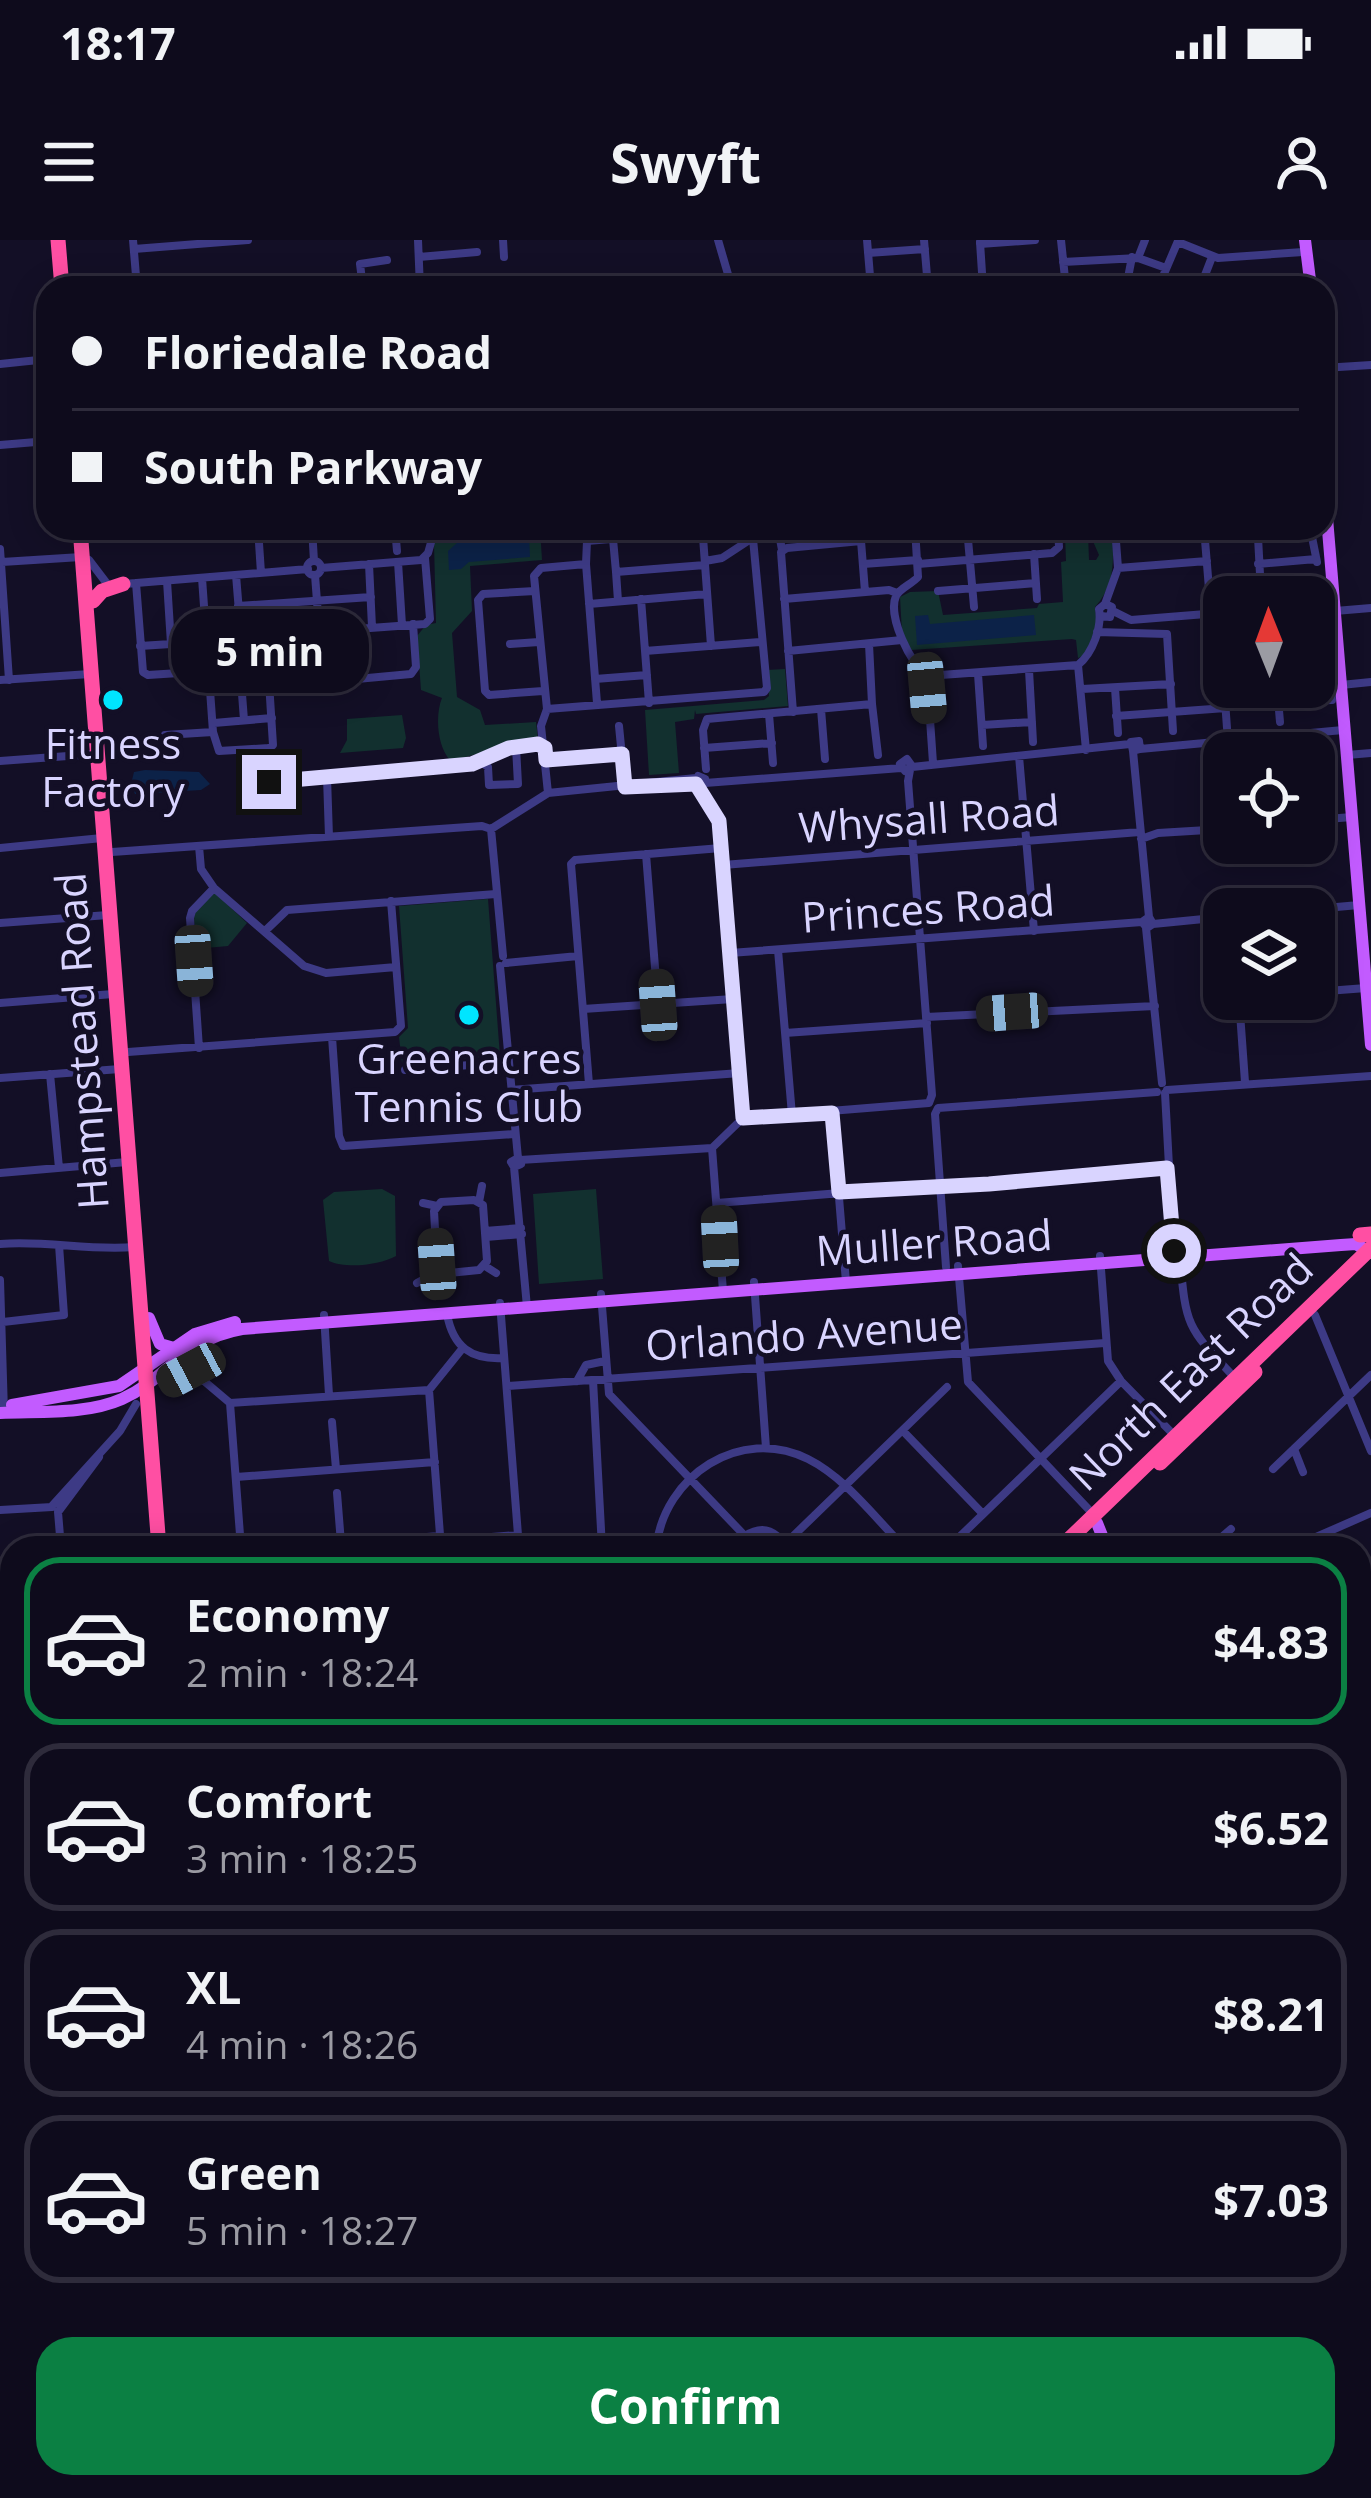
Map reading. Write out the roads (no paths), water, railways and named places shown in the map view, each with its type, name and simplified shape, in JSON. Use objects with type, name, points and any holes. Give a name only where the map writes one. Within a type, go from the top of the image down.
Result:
[{"type":"highway","points":[[62,240],[64,276]]},
{"type":"highway","name":"Hampstead Road","points":[[85,540],[87,558],[106,591],[101,754]]},
{"type":"highway","name":"Hampstead Road","points":[[106,591],[92,674],[138,1247],[153,1375],[150,1428],[162,1536]]},
{"type":"highway","name":"North East Road","points":[[1074,1536],[1312,1312],[1369,1246]]},
{"type":"highway","name":"Hampstead Road","points":[[138,1247],[153,1375],[162,1536]]},
{"type":"highway","name":"North East Road","points":[[1081,1536],[1095,1519]]},
{"type":"main road","points":[[1304,244],[1308,276]]},
{"type":"main road","points":[[1329,540],[1332,576]]},
{"type":"main road","points":[[1335,611],[1359,905],[1367,948],[1371,1046]]},
{"type":"main road","name":"Muller Road","points":[[153,1375],[208,1337],[325,1319],[1291,1245],[1369,1246]]},
{"type":"main road","name":"Muller Road","points":[[153,1375],[174,1348],[195,1334],[231,1322],[446,1313],[500,1306]]},
{"type":"main road","points":[[148,1318],[160,1344],[174,1348]]},
{"type":"main road","points":[[2,1409],[87,1408],[130,1401],[153,1375]]},
{"type":"main road","points":[[2,1409],[98,1393],[153,1375]]},
{"type":"main road","points":[[130,1401],[150,1428]]},
{"type":"main road","points":[[1095,1519],[1102,1536]]},
{"type":"street","points":[[136,276],[133,245],[248,240]]},
{"type":"street","points":[[418,240],[420,276]]},
{"type":"street","points":[[503,240],[504,256]]},
{"type":"street","points":[[718,240],[729,276]]},
{"type":"street","points":[[867,240],[870,276]]},
{"type":"street","points":[[982,276],[980,242],[1035,240]]},
{"type":"street","points":[[1061,240],[1065,276]]},
{"type":"street","points":[[1129,276],[1145,240]]},
{"type":"street","points":[[1163,276],[1178,241],[1212,256],[1304,244]]},
{"type":"street","points":[[868,254],[924,245],[927,276]]},
{"type":"street","points":[[419,256],[477,252]]},
{"type":"street","points":[[1204,276],[1212,256]]},
{"type":"street","points":[[1064,262],[1135,257],[1166,268]]},
{"type":"street","points":[[362,276],[360,264],[387,260]]},
{"type":"street","points":[[0,364],[36,360]]},
{"type":"street","points":[[1335,367],[1371,365]]},
{"type":"street","points":[[0,445],[36,442]]},
{"type":"street","points":[[259,540],[261,573]]},
{"type":"street","points":[[313,540],[323,680]]},
{"type":"street","points":[[270,687],[412,674],[416,668],[394,540]]},
{"type":"street","points":[[207,640],[429,621],[425,557],[429,540]]},
{"type":"street","points":[[597,703],[586,564],[587,541],[600,540]]},
{"type":"street","points":[[613,540],[618,601]]},
{"type":"street","points":[[703,540],[711,646]]},
{"type":"street","points":[[616,572],[705,563],[722,558],[744,540]]},
{"type":"street","points":[[597,703],[604,707],[764,692],[753,540]]},
{"type":"street","points":[[780,540],[793,712]]},
{"type":"street","points":[[784,599],[897,593],[915,583],[916,540]]},
{"type":"street","points":[[969,540],[974,607]]},
{"type":"street","points":[[863,564],[1034,554],[1058,550],[1058,540]]},
{"type":"street","points":[[897,593],[902,640],[918,670],[927,676],[1078,665],[1089,656],[1108,614],[1118,568],[1116,540]]},
{"type":"street","points":[[1205,540],[1208,576]]},
{"type":"street","points":[[1258,540],[1259,576]]},
{"type":"street","points":[[1258,564],[1317,561],[1314,540]]},
{"type":"street","points":[[782,550],[861,542],[865,592]]},
{"type":"street","points":[[0,549],[4,680],[92,674]]},
{"type":"street","points":[[1034,554],[1037,599]]},
{"type":"street","points":[[210,671],[148,676],[142,668],[140,646],[106,591],[167,581],[369,564],[398,556],[425,557]]},
{"type":"street","points":[[2,562],[87,558]]},
{"type":"street","points":[[1118,568],[1207,561]]},
{"type":"street","points":[[369,564],[372,627]]},
{"type":"street","points":[[548,793],[536,570],[586,564]]},
{"type":"street","points":[[236,575],[241,636]]},
{"type":"street","points":[[202,578],[218,751],[269,748],[273,741],[266,635]]},
{"type":"street","points":[[140,646],[171,644],[167,581]]},
{"type":"street","points":[[938,591],[1036,583]]},
{"type":"street","points":[[535,591],[483,594],[478,600],[483,668],[489,695],[543,691]]},
{"type":"street","points":[[589,604],[707,594]]},
{"type":"street","points":[[238,606],[370,597]]},
{"type":"street","points":[[641,599],[650,703]]},
{"type":"street","points":[[1335,611],[1371,608]]},
{"type":"street","points":[[1108,614],[1132,620],[1203,613]]},
{"type":"street","points":[[1108,614],[1165,631],[1173,731]]},
{"type":"street","points":[[788,651],[902,640]]},
{"type":"street","points":[[510,644],[539,642]]},
{"type":"street","points":[[645,651],[760,642]]},
{"type":"street","points":[[869,644],[878,755]]},
{"type":"street","points":[[244,721],[240,668],[268,665]]},
{"type":"street","points":[[1078,665],[1086,751]]},
{"type":"street","points":[[1029,670],[1034,742]]},
{"type":"street","points":[[978,674],[983,746]]},
{"type":"street","points":[[595,679],[647,675]]},
{"type":"street","points":[[927,676],[928,764]]},
{"type":"street","points":[[1341,685],[1371,682]]},
{"type":"street","points":[[1082,689],[1171,684]]},
{"type":"street","points":[[1115,688],[1118,733]]},
{"type":"street","points":[[545,711],[597,703]]},
{"type":"street","points":[[743,1118],[719,821],[703,797],[701,780],[703,726],[707,719],[872,704]]},
{"type":"street","points":[[1116,716],[1226,708],[1227,728]]},
{"type":"street","points":[[1279,708],[1280,722]]},
{"type":"street","points":[[821,709],[825,759]]},
{"type":"street","points":[[769,714],[773,763]]},
{"type":"street","points":[[165,735],[272,718]]},
{"type":"street","points":[[982,725],[1032,722]]},
{"type":"street","points":[[619,726],[625,787]]},
{"type":"street","points":[[491,829],[548,793],[906,769],[1345,730]]},
{"type":"street","points":[[704,748],[772,742]]},
{"type":"street","points":[[269,782],[484,762],[516,747],[543,745]]},
{"type":"street","points":[[484,762],[489,785],[518,784],[516,747]]},
{"type":"street","points":[[1137,749],[1167,1168],[1185,1313],[1193,1334],[1238,1381]]},
{"type":"street","points":[[1347,755],[1371,753]]},
{"type":"street","points":[[0,761],[101,754]]},
{"type":"street","points":[[546,760],[622,754]]},
{"type":"street","points":[[1019,756],[1034,931]]},
{"type":"street","points":[[906,769],[945,1251],[955,1269],[972,1388],[1095,1519]]},
{"type":"street","points":[[327,777],[329,837]]},
{"type":"street","points":[[1335,818],[1352,817]]},
{"type":"street","points":[[0,848],[199,846],[491,829]]},
{"type":"street","points":[[491,829],[527,1304]]},
{"type":"street","name":"Whysall Road","points":[[723,866],[1203,830]]},
{"type":"street","points":[[199,846],[201,869],[214,887],[314,971],[396,967]]},
{"type":"street","points":[[589,1084],[572,864],[575,860],[721,848]]},
{"type":"street","points":[[646,854],[658,1005]]},
{"type":"street","points":[[200,1048],[190,918],[214,887]]},
{"type":"street","points":[[266,931],[287,910],[496,894]]},
{"type":"street","points":[[0,1078],[200,1048],[395,1032],[401,1026],[391,901]]},
{"type":"street","points":[[1335,907],[1359,905]]},
{"type":"street","points":[[0,923],[112,914]]},
{"type":"street","name":"Princes Road","points":[[730,953],[1203,919]]},
{"type":"street","points":[[778,950],[792,1116]]},
{"type":"street","points":[[503,961],[578,956]]},
{"type":"street","points":[[1335,990],[1366,988]]},
{"type":"street","points":[[0,1003],[119,993]]},
{"type":"street","points":[[583,1009],[734,999]]},
{"type":"street","points":[[785,1033],[1155,1006]]},
{"type":"street","points":[[1241,1020],[1245,1082]]},
{"type":"street","points":[[332,1037],[343,1146],[514,1134]]},
{"type":"street","points":[[405,1070],[509,1062]]},
{"type":"street","points":[[511,1090],[740,1073]]},
{"type":"street","points":[[50,1074],[59,1168]]},
{"type":"street","points":[[517,1163],[712,1148],[743,1118],[1371,1074]]},
{"type":"street","points":[[832,1113],[846,1278]]},
{"type":"street","points":[[712,1148],[723,1288]]},
{"type":"street","points":[[0,1173],[132,1161]]},
{"type":"street","points":[[718,1203],[1167,1168]]},
{"type":"street","points":[[479,1202],[482,1186]]},
{"type":"street","points":[[422,1203],[483,1205],[485,1266]]},
{"type":"street","points":[[436,1206],[441,1270]]},
{"type":"street","points":[[485,1234],[521,1231]]},
{"type":"street","points":[[0,1244],[96,1250],[138,1247]]},
{"type":"street","points":[[3,1322],[64,1315],[59,1245]]},
{"type":"street","points":[[1100,1260],[1108,1360],[1120,1382],[1178,1439]]},
{"type":"street","points":[[417,1282],[441,1270],[460,1272],[485,1266],[496,1273]]},
{"type":"street","points":[[0,1280],[2,1409]]},
{"type":"street","points":[[754,1285],[766,1448]]},
{"type":"street","points":[[601,1298],[609,1394],[745,1536],[768,1529],[777,1536]]},
{"type":"street","points":[[500,1306],[518,1535],[507,1536]]},
{"type":"street","points":[[1312,1312],[1371,1451]]},
{"type":"street","points":[[446,1313],[462,1349],[475,1356],[503,1358]]},
{"type":"street","points":[[325,1319],[329,1394]]},
{"type":"street","name":"Orlando Avenue","points":[[508,1386],[1105,1343]]},
{"type":"street","points":[[441,1536],[429,1390],[462,1349]]},
{"type":"street","points":[[153,1375],[191,1370],[204,1354]]},
{"type":"street","points":[[578,1381],[586,1365],[605,1361]]},
{"type":"street","points":[[191,1370],[230,1403],[240,1536]]},
{"type":"street","points":[[1273,1469],[1371,1375]]},
{"type":"street","points":[[593,1380],[601,1536]]},
{"type":"street","points":[[960,1536],[1120,1382]]},
{"type":"street","points":[[797,1536],[947,1388]]},
{"type":"street","points":[[230,1403],[429,1390]]},
{"type":"street","points":[[120,1432],[130,1401]]},
{"type":"street","points":[[59,1536],[55,1509],[88,1463],[138,1421],[150,1428]]},
{"type":"street","points":[[332,1422],[336,1469]]},
{"type":"street","points":[[903,1431],[983,1514]]},
{"type":"street","points":[[659,1536],[666,1510],[690,1478],[727,1454],[766,1448],[810,1460],[844,1486],[893,1536]]},
{"type":"street","points":[[1294,1449],[1303,1472]]},
{"type":"street","points":[[236,1477],[435,1462]]},
{"type":"street","points":[[338,1493],[341,1536]]},
{"type":"street","points":[[0,1510],[55,1509]]},
{"type":"street","points":[[1318,1536],[1371,1513]]},
{"type":"street","points":[[1222,1536],[1231,1528]]},
{"type":"water","points":[[529,540],[530,557],[469,562],[449,570],[448,551],[457,543]]},
{"type":"water","points":[[928,615],[930,624],[1034,615],[1036,635],[917,645],[915,616]]},
{"type":"water","points":[[134,772],[199,772],[210,784],[201,790],[135,794]]},
{"type":"place","name":"Fitness Factory","points":[[113,700]]},
{"type":"place","name":"Greenacres Tennis Club","points":[[469,1015]]}]
